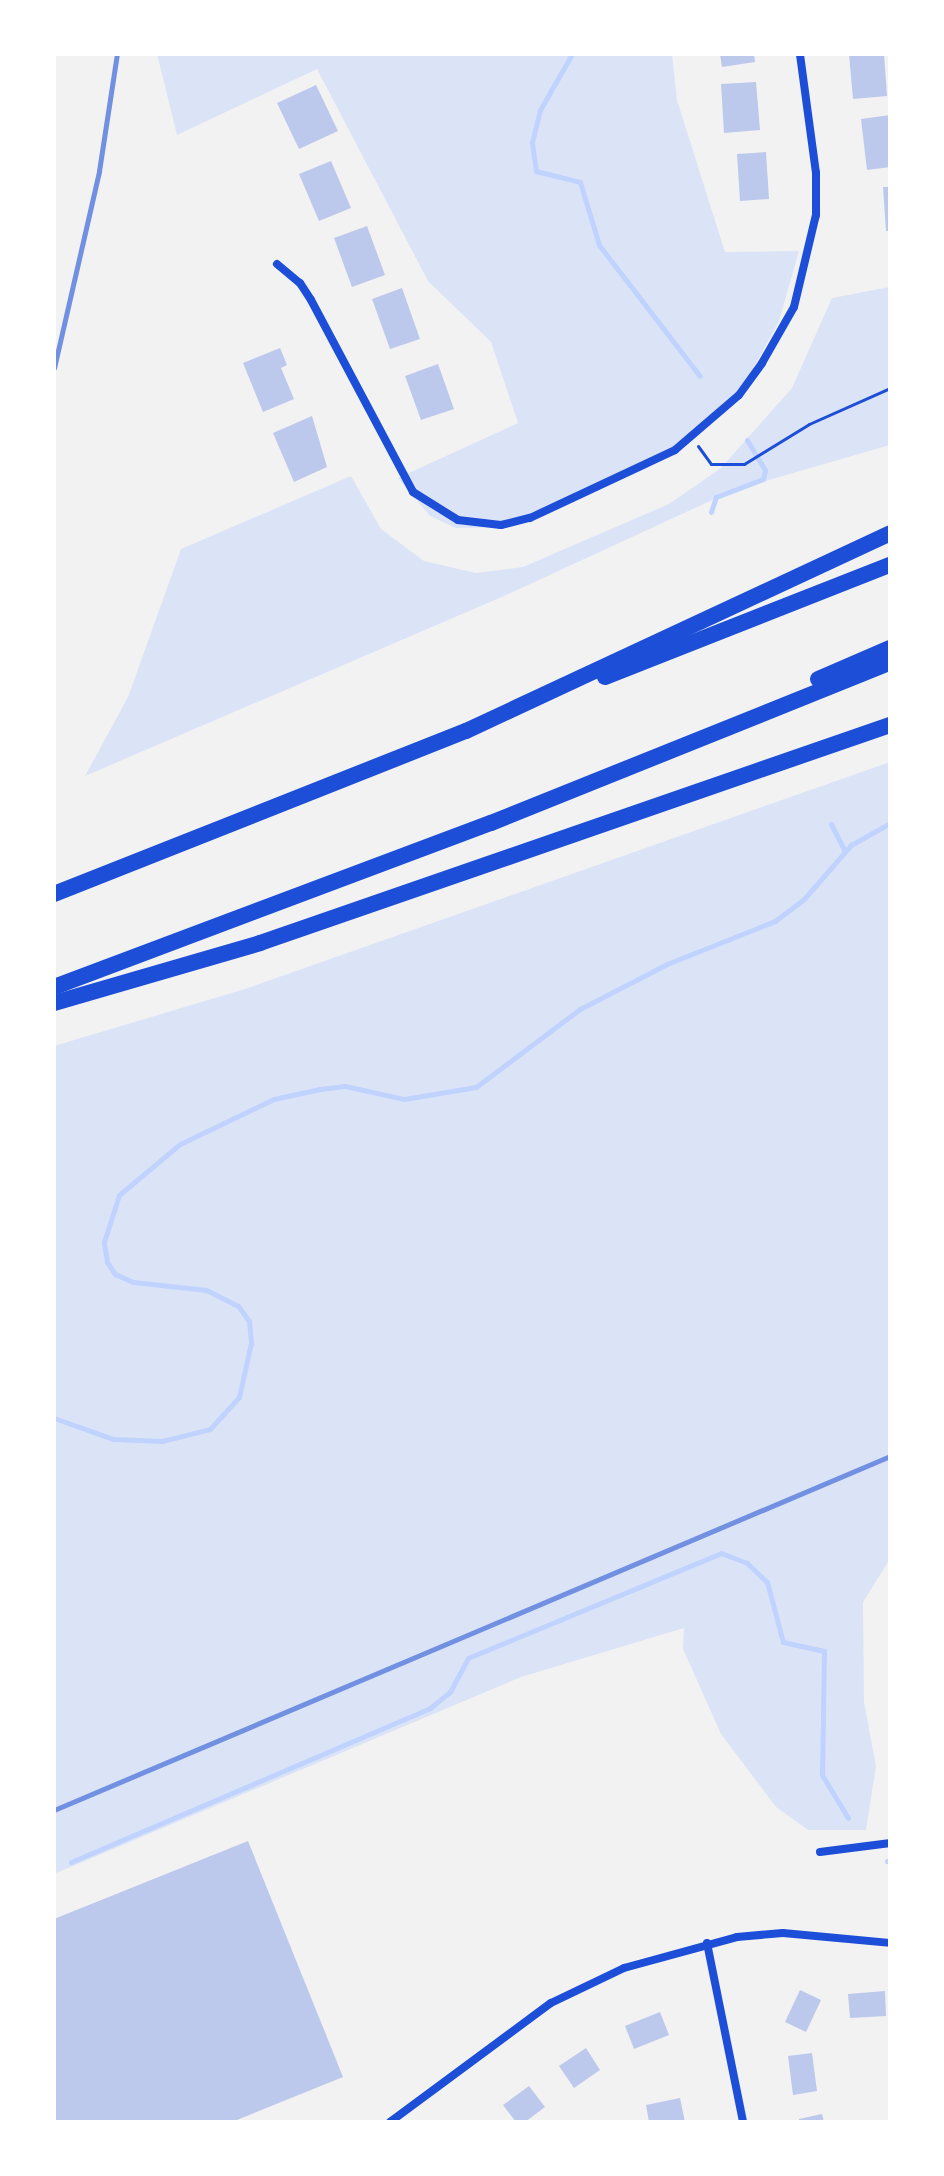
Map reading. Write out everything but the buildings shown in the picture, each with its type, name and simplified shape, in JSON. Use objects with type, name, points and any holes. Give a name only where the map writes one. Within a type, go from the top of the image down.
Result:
[{"type":"highway","points":[[466,731],[890,533]]},
{"type":"highway","points":[[54,894],[890,565]]},
{"type":"highway","points":[[491,823],[890,648]]},
{"type":"highway","points":[[54,987],[491,823],[890,663]]},
{"type":"highway","points":[[54,1003],[314,925],[890,725]]},
{"type":"street","points":[[277,264],[300,283],[311,300],[401,475],[439,513],[479,525],[530,518],[640,469],[692,437],[739,395],[762,363],[794,307],[810,257],[816,173],[800,54]]},
{"type":"street","points":[[820,1852],[890,1843]]},
{"type":"street","points":[[390,2122],[551,2003],[624,1968],[707,1943],[783,1933],[890,1943]]},
{"type":"street","points":[[707,1943],[743,2122]]},
{"type":"path","points":[[692,437],[711,464],[744,464],[809,424],[890,388]]},
{"type":"shaded area","points":[[157,54],[672,54],[677,100],[725,252],[799,251],[779,321],[747,380],[703,428],[646,469],[509,527],[456,528],[430,516],[398,478],[518,423],[491,342],[428,281],[317,69],[177,135]]},
{"type":"shaded area","points":[[890,287],[890,445],[734,490],[504,596],[85,776],[128,697],[181,549],[351,476],[381,529],[424,561],[476,573],[523,567],[669,504],[721,468],[792,388],[832,298]]},
{"type":"shaded area","points":[[890,762],[890,1559],[863,1602],[864,1702],[876,1766],[866,1830],[808,1830],[776,1807],[721,1734],[683,1649],[684,1628],[521,1677],[54,1874],[54,1046],[245,989]]},
{"type":"waterway","points":[[572,54],[540,110],[532,143],[536,171],[580,182],[599,245],[700,376]]},
{"type":"waterway","points":[[711,512],[716,497],[763,479],[765,470],[747,440]]},
{"type":"waterway","points":[[54,1418],[113,1439],[162,1441],[210,1429],[239,1397],[251,1343],[249,1321],[238,1306],[206,1290],[133,1282],[115,1274],[107,1262],[104,1242],[119,1195],[180,1144],[274,1099],[320,1089],[345,1086],[404,1099],[476,1087],[580,1009],[667,964],[775,921],[804,899],[851,845],[890,823]]},
{"type":"waterway","points":[[831,824],[845,851]]},
{"type":"waterway","points":[[71,1862],[430,1708],[450,1692],[468,1658],[721,1553],[747,1563],[767,1582],[783,1642],[824,1651],[822,1775],[848,1818]]},
{"type":"railway","points":[[54,368],[99,171],[117,54]]},
{"type":"railway","points":[[54,1810],[890,1456]]}]
